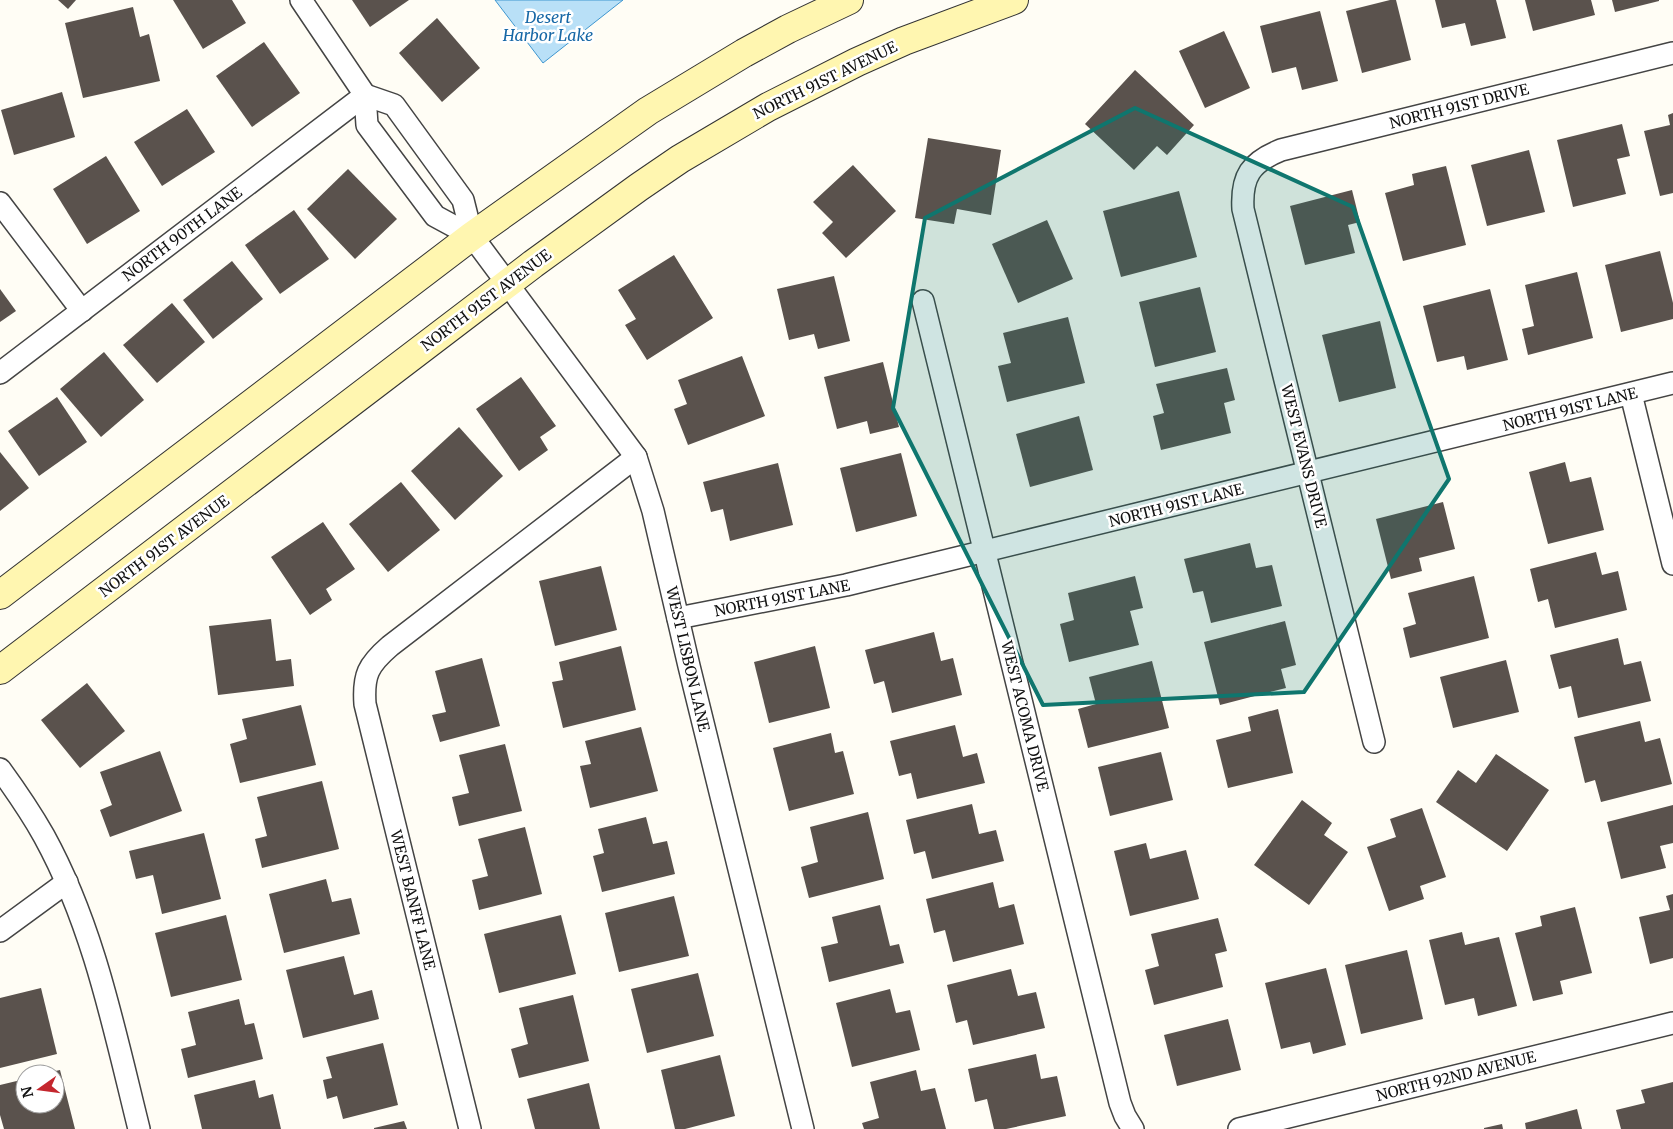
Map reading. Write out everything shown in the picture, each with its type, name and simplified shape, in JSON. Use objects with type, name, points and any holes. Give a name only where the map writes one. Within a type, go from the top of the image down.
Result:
[{"type":"main road","points":[[0,595],[472,236],[648,111],[744,53],[788,29],[849,0]]},
{"type":"main road","name":"NORTH 91ST AVENUE","points":[[0,670],[508,284],[680,159],[812,83],[904,41],[1014,0]]},
{"type":"street","points":[[301,0],[365,95]]},
{"type":"street","name":"NORTH 91ST DRIVE","points":[[1250,170],[1258,161],[1281,150],[1673,53]]},
{"type":"street","name":"WEST LISBON LANE","points":[[472,236],[435,216],[367,126],[365,95],[394,105],[463,200],[472,236],[636,457],[653,511],[803,1129]]},
{"type":"street","name":"NORTH 90TH LANE","points":[[0,373],[365,95]]},
{"type":"street","name":"WEST EVANS DRIVE","points":[[1250,170],[1242,195],[1243,209],[1374,742]]},
{"type":"street","points":[[0,203],[82,311]]},
{"type":"street","name":"WEST ACOMA DRIVE","points":[[923,301],[1120,1103],[1133,1129]]},
{"type":"street","name":"NORTH 91ST LANE","points":[[678,618],[846,585],[1673,383]]},
{"type":"street","points":[[1631,394],[1673,564]]},
{"type":"street","name":"WEST BANFF LANE","points":[[470,1129],[365,704],[364,686],[368,670],[377,657],[390,646],[636,457]]},
{"type":"street","points":[[0,769],[44,836],[67,882],[96,962],[138,1129]]},
{"type":"street","points":[[0,932],[67,882]]},
{"type":"street","name":"NORTH 92ND AVENUE","points":[[1239,1129],[1673,1023]]},
{"type":"highlighted area","points":[[1135,108],[1353,207],[1449,479],[1304,692],[1043,705],[893,408],[925,218]]},
{"type":"water","name":"Desert Harbor Lake","points":[[495,0],[623,0],[543,63]]},
{"type":"building","points":[[58,0],[76,0],[68,9]]},
{"type":"building","points":[[173,0],[232,0],[246,23],[203,49]]},
{"type":"building","points":[[352,0],[409,0],[370,27]]},
{"type":"building","points":[[1396,0],[1411,60],[1362,73],[1346,11]]},
{"type":"building","points":[[1435,0],[1496,0],[1506,38],[1471,46],[1465,23],[1442,28]]},
{"type":"building","points":[[1525,0],[1591,0],[1595,15],[1533,31]]},
{"type":"building","points":[[1612,0],[1659,0],[1659,1],[1615,12]]},
{"type":"building","points":[[133,7],[140,37],[149,34],[160,81],[83,98],[65,23]]},
{"type":"building","points":[[1320,11],[1338,81],[1302,90],[1296,67],[1272,73],[1260,26]]},
{"type":"building","points":[[437,18],[480,68],[442,102],[399,53]]},
{"type":"building","points":[[1224,31],[1250,88],[1205,108],[1179,51]]},
{"type":"building","points":[[264,42],[300,93],[252,127],[216,76]]},
{"type":"building","points":[[1135,70],[1194,125],[1167,155],[1157,146],[1134,170],[1085,124]]},
{"type":"building","points":[[62,92],[75,137],[14,155],[1,110]]},
{"type":"building","points":[[187,109],[215,152],[162,186],[134,142]]},
{"type":"building","points":[[1673,113],[1673,193],[1660,196],[1644,131],[1670,125],[1668,115]]},
{"type":"building","points":[[1622,124],[1630,156],[1617,159],[1626,194],[1573,207],[1557,140]]},
{"type":"building","points":[[928,138],[1001,150],[991,215],[957,209],[954,224],[915,218]]},
{"type":"building","points":[[1529,150],[1545,212],[1487,226],[1471,165]]},
{"type":"building","points":[[106,156],[140,211],[87,244],[53,189]]},
{"type":"building","points":[[853,165],[896,211],[846,258],[822,233],[833,222],[813,202]]},
{"type":"building","points":[[1446,166],[1466,245],[1403,261],[1385,193],[1414,185],[1412,174]]},
{"type":"building","points":[[348,169],[397,219],[355,259],[307,209]]},
{"type":"building","points":[[1352,190],[1360,222],[1348,225],[1355,253],[1305,265],[1290,206]]},
{"type":"building","points":[[1179,191],[1197,257],[1121,277],[1103,211]]},
{"type":"building","points":[[294,210],[329,259],[280,294],[245,245]]},
{"type":"building","points":[[1047,220],[1073,279],[1018,303],[992,244]]},
{"type":"building","points":[[1660,251],[1673,303],[1673,319],[1621,332],[1605,265]]},
{"type":"building","points":[[674,255],[713,318],[647,360],[625,325],[636,319],[618,290]]},
{"type":"building","points":[[232,261],[263,299],[213,339],[183,300]]},
{"type":"building","points":[[1577,272],[1593,338],[1528,355],[1522,329],[1534,326],[1525,285]]},
{"type":"building","points":[[834,276],[850,341],[818,349],[814,334],[789,340],[777,289]]},
{"type":"building","points":[[1200,287],[1216,352],[1155,367],[1139,302]]},
{"type":"building","points":[[0,289],[16,311],[0,322]]},
{"type":"building","points":[[1490,289],[1508,360],[1467,370],[1464,356],[1437,362],[1423,306]]},
{"type":"building","points":[[172,303],[205,342],[157,383],[123,345]]},
{"type":"building","points":[[1068,317],[1085,383],[1007,402],[998,366],[1011,363],[1003,333]]},
{"type":"building","points":[[1380,321],[1396,388],[1339,402],[1322,335]]},
{"type":"building","points":[[104,352],[144,400],[101,437],[60,389]]},
{"type":"building","points":[[742,356],[765,416],[688,445],[674,409],[687,404],[678,380]]},
{"type":"building","points":[[883,362],[899,427],[870,434],[867,421],[837,429],[824,377]]},
{"type":"building","points":[[1227,368],[1235,400],[1224,403],[1231,433],[1161,450],[1153,416],[1164,413],[1156,384]]},
{"type":"building","points":[[521,377],[556,426],[540,437],[548,450],[519,471],[476,409]]},
{"type":"building","points":[[57,397],[87,442],[39,476],[8,431]]},
{"type":"building","points":[[1079,416],[1093,470],[1030,487],[1016,434]]},
{"type":"building","points":[[459,427],[503,476],[455,520],[411,471]]},
{"type":"building","points":[[0,452],[29,488],[0,511]]},
{"type":"building","points":[[901,453],[917,516],[856,532],[840,468]]},
{"type":"building","points":[[1565,462],[1570,482],[1591,477],[1604,530],[1548,544],[1529,472]]},
{"type":"building","points":[[778,463],[793,525],[730,541],[723,509],[711,512],[703,482]]},
{"type":"building","points":[[401,482],[440,530],[388,572],[349,524]]},
{"type":"building","points":[[1443,502],[1455,549],[1419,558],[1422,571],[1391,579],[1376,519]]},
{"type":"building","points":[[323,522],[355,569],[326,589],[332,600],[310,615],[271,557]]},
{"type":"building","points":[[1250,543],[1256,568],[1272,565],[1282,606],[1211,623],[1203,591],[1193,593],[1184,559]]},
{"type":"building","points":[[1596,552],[1602,575],[1618,571],[1627,610],[1555,628],[1548,599],[1538,602],[1530,569]]},
{"type":"building","points":[[601,566],[617,630],[555,646],[539,581]]},
{"type":"building","points":[[1135,576],[1143,608],[1130,611],[1139,645],[1069,662],[1060,624],[1074,620],[1068,593]]},
{"type":"building","points":[[1474,576],[1489,638],[1410,658],[1403,628],[1416,624],[1408,593]]},
{"type":"building","points":[[271,619],[276,661],[291,659],[294,686],[218,695],[209,626]]},
{"type":"building","points":[[1285,621],[1296,665],[1281,669],[1286,688],[1220,705],[1204,642]]},
{"type":"building","points":[[934,632],[941,661],[953,658],[962,695],[892,713],[884,681],[874,684],[865,650]]},
{"type":"building","points":[[1618,638],[1624,665],[1641,661],[1651,701],[1578,718],[1571,686],[1559,689],[1550,655]]},
{"type":"building","points":[[621,646],[636,710],[563,728],[552,682],[563,680],[559,662]]},
{"type":"building","points":[[815,646],[830,708],[769,723],[754,662]]},
{"type":"building","points":[[482,658],[500,726],[440,742],[432,715],[446,712],[435,671]]},
{"type":"building","points":[[1506,660],[1519,712],[1453,728],[1440,677]]},
{"type":"building","points":[[1152,661],[1169,728],[1088,748],[1078,709],[1096,704],[1089,677]]},
{"type":"building","points":[[87,683],[125,731],[80,768],[41,720]]},
{"type":"building","points":[[301,705],[316,765],[240,783],[230,744],[247,739],[242,719]]},
{"type":"building","points":[[1278,709],[1293,773],[1228,788],[1216,740],[1251,731],[1248,717]]},
{"type":"building","points":[[1640,721],[1645,742],[1660,738],[1672,784],[1601,802],[1595,780],[1585,783],[1574,737]]},
{"type":"building","points":[[955,725],[963,757],[977,753],[985,783],[917,799],[911,773],[899,776],[890,741]]},
{"type":"building","points":[[641,727],[658,791],[590,808],[580,766],[591,764],[585,741]]},
{"type":"building","points":[[831,733],[835,753],[843,751],[854,794],[789,811],[773,748]]},
{"type":"building","points":[[505,744],[522,811],[459,826],[452,797],[469,793],[459,755]]},
{"type":"building","points":[[160,751],[182,811],[110,837],[100,810],[112,805],[100,772]]},
{"type":"building","points":[[1161,752],[1173,800],[1110,816],[1098,767]]},
{"type":"building","points":[[1496,754],[1549,790],[1507,851],[1436,802],[1458,770],[1476,783]]},
{"type":"building","points":[[322,781],[339,849],[262,868],[255,839],[267,836],[257,797]]},
{"type":"building","points":[[1302,800],[1332,823],[1324,835],[1348,852],[1309,905],[1254,865]]},
{"type":"building","points":[[972,804],[979,834],[996,830],[1004,861],[932,879],[925,851],[914,854],[906,820]]},
{"type":"building","points":[[1673,805],[1673,843],[1660,846],[1666,868],[1621,879],[1607,822]]},
{"type":"building","points":[[1422,808],[1446,877],[1420,886],[1424,899],[1389,911],[1367,847],[1396,837],[1390,819]]},
{"type":"building","points":[[868,812],[884,879],[809,898],[801,867],[818,862],[810,827]]},
{"type":"building","points":[[646,817],[653,844],[667,841],[675,874],[602,892],[593,856],[604,853],[598,829]]},
{"type":"building","points":[[525,827],[542,894],[479,910],[472,880],[488,876],[478,839]]},
{"type":"building","points":[[204,833],[221,899],[162,914],[153,875],[136,879],[129,851]]},
{"type":"building","points":[[1146,843],[1150,859],[1186,850],[1199,899],[1130,916],[1114,851]]},
{"type":"building","points":[[326,879],[332,902],[351,898],[360,934],[284,953],[269,894]]},
{"type":"building","points":[[993,882],[999,908],[1014,904],[1024,944],[953,962],[945,930],[934,933],[926,899]]},
{"type":"building","points":[[1673,894],[1673,958],[1650,964],[1639,917],[1670,910],[1666,896]]},
{"type":"building","points":[[674,896],[689,956],[619,972],[605,913]]},
{"type":"building","points":[[880,905],[890,946],[899,944],[904,963],[829,982],[821,947],[838,943],[832,917]]},
{"type":"building","points":[[1575,907],[1592,973],[1560,981],[1563,994],[1533,1001],[1515,933],[1542,926],[1540,916]]},
{"type":"building","points":[[226,915],[242,980],[171,997],[155,933]]},
{"type":"building","points":[[561,915],[576,974],[499,993],[484,934]]},
{"type":"building","points":[[1218,918],[1227,951],[1215,954],[1223,987],[1154,1005],[1145,970],[1159,966],[1151,934]]},
{"type":"building","points":[[1462,932],[1465,945],[1499,937],[1517,1006],[1478,1016],[1474,998],[1445,1005],[1429,940]]},
{"type":"building","points":[[1407,950],[1423,1019],[1361,1034],[1345,965]]},
{"type":"building","points":[[344,956],[354,995],[372,990],[379,1019],[303,1038],[286,970]]},
{"type":"building","points":[[1326,968],[1346,1045],[1313,1054],[1310,1042],[1281,1049],[1265,983]]},
{"type":"building","points":[[1011,969],[1018,996],[1036,992],[1045,1028],[973,1045],[967,1020],[956,1023],[947,985]]},
{"type":"building","points":[[698,973],[714,1036],[647,1053],[631,989]]},
{"type":"building","points":[[41,988],[57,1054],[0,1068],[0,998]]},
{"type":"building","points":[[890,989],[896,1013],[910,1010],[920,1050],[852,1067],[836,1003]]},
{"type":"building","points":[[573,995],[589,1061],[519,1078],[511,1049],[528,1044],[519,1008]]},
{"type":"building","points":[[239,999],[245,1025],[254,1023],[263,1059],[188,1078],[181,1049],[196,1045],[188,1012]]},
{"type":"building","points":[[1228,1019],[1241,1070],[1177,1086],[1164,1035]]},
{"type":"building","points":[[383,1043],[398,1105],[343,1119],[337,1096],[327,1099],[323,1080],[332,1078],[326,1057]]},
{"type":"building","points":[[1036,1054],[1041,1079],[1057,1076],[1066,1116],[1006,1129],[994,1129],[987,1099],[975,1102],[968,1069]]},
{"type":"building","points":[[720,1055],[735,1116],[685,1129],[675,1129],[661,1070]]},
{"type":"building","points":[[916,1070],[921,1091],[935,1088],[946,1129],[864,1129],[862,1123],[879,1118],[870,1082]]},
{"type":"building","points":[[255,1080],[259,1098],[273,1094],[281,1129],[202,1129],[194,1095]]},
{"type":"building","points":[[15,1081],[15,1114],[65,1114],[65,1090],[75,1129],[4,1129],[0,1115],[0,1085]]},
{"type":"building","points":[[1673,1082],[1673,1129],[1621,1129],[1616,1110],[1645,1103],[1641,1090]]},
{"type":"building","points":[[589,1083],[600,1129],[535,1129],[527,1099]]},
{"type":"building","points":[[1577,1109],[1582,1129],[1526,1129],[1525,1123]]},
{"type":"building","points":[[404,1121],[407,1129],[374,1129],[374,1128]]},
{"type":"building","points":[[1502,1124],[1503,1129],[1484,1129],[1484,1128]]}]
